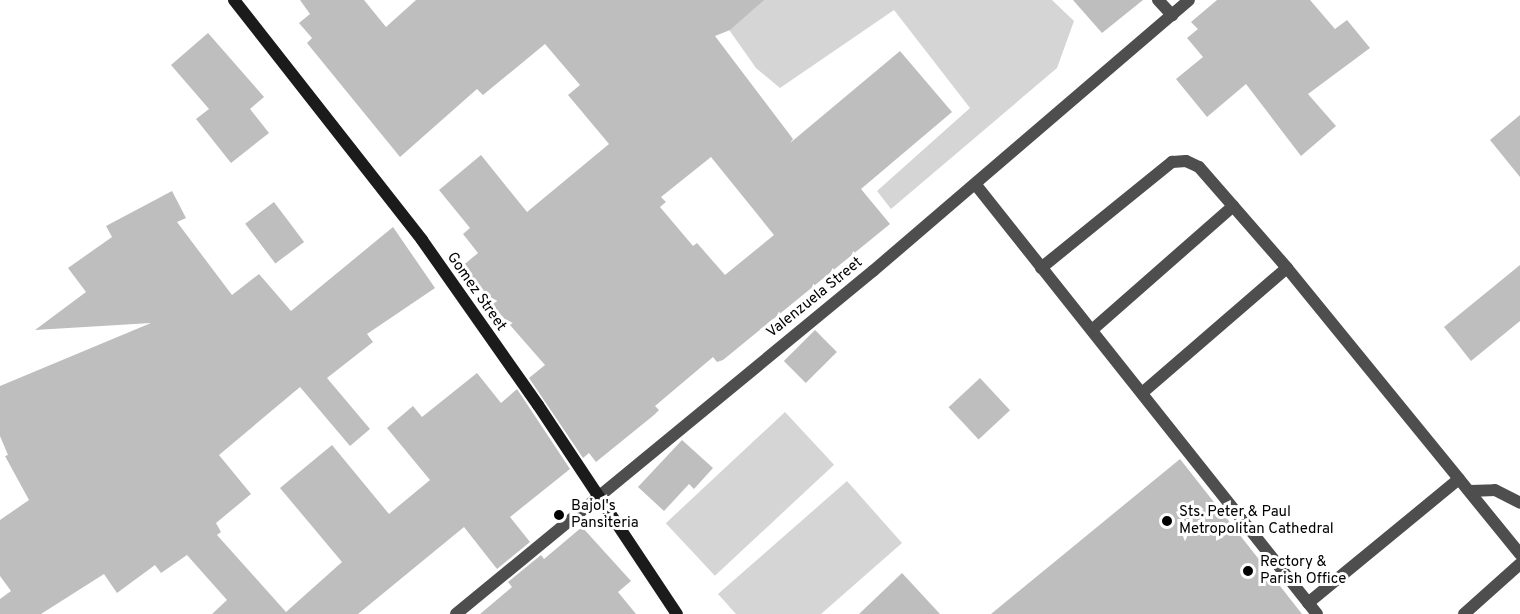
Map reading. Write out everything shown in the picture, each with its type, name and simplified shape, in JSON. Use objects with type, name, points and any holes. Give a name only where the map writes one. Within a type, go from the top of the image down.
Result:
[{"type":"main road","name":"Gomez Street","points":[[234,0],[422,240],[677,614]]},
{"type":"street","points":[[1158,0],[1173,15]]},
{"type":"street","name":"Valenzuela Street","points":[[456,614],[976,185],[1189,0]]},
{"type":"street","points":[[1041,268],[1172,162],[1186,160],[1199,167],[1287,268],[1520,554]]},
{"type":"street","points":[[976,185],[1317,614]]},
{"type":"street","points":[[1092,330],[1233,206]]},
{"type":"street","points":[[1142,393],[1287,268]]},
{"type":"street","points":[[1308,603],[1459,478]]},
{"type":"street","points":[[1470,491],[1496,490],[1520,503]]},
{"type":"street","points":[[1464,614],[1520,564]]},
{"type":"shaded area","points":[[708,0],[1052,0],[1074,21],[1057,68],[891,209],[877,191],[970,108],[894,10],[780,88],[756,68]]},
{"type":"shaded area","points":[[785,412],[834,465],[715,576],[666,523]]},
{"type":"shaded area","points":[[847,481],[902,543],[821,614],[736,614],[718,594]]},
{"type":"building","points":[[300,0],[364,0],[386,27],[416,0],[764,0],[730,30],[715,36],[793,139],[790,143],[900,51],[952,112],[861,189],[890,224],[723,360],[717,362],[713,357],[655,406],[659,410],[654,415],[596,462],[589,453],[583,458],[529,378],[545,365],[460,268],[478,253],[463,234],[470,228],[439,190],[481,155],[527,212],[609,144],[568,95],[580,85],[545,44],[483,95],[477,89],[400,157],[307,43],[312,38],[299,23],[310,14]],"holes":[[[711,157],[774,235],[725,275],[697,243],[693,246],[660,207],[666,202],[661,197]]]},
{"type":"building","points":[[1073,0],[1143,0],[1102,33]]},
{"type":"building","points":[[1217,0],[1310,0],[1335,29],[1347,20],[1370,48],[1308,94],[1336,126],[1301,156],[1246,84],[1207,117],[1176,79],[1203,57],[1187,38],[1198,29],[1191,22]]},
{"type":"building","points":[[208,33],[264,97],[250,109],[269,133],[231,163],[196,119],[209,109],[171,65]]},
{"type":"building","points":[[1520,115],[1520,177],[1490,140]]},
{"type":"building","points":[[172,191],[186,218],[177,222],[232,295],[259,274],[291,311],[393,227],[435,288],[367,334],[373,342],[327,378],[370,429],[350,446],[300,387],[219,455],[251,494],[216,523],[221,532],[217,535],[286,612],[342,562],[280,488],[332,445],[389,514],[430,480],[387,428],[413,406],[422,417],[477,373],[501,403],[517,389],[570,469],[510,517],[530,542],[497,569],[464,527],[358,614],[212,614],[227,600],[187,555],[161,573],[155,565],[117,593],[104,574],[41,614],[0,614],[0,599],[11,591],[0,576],[0,520],[29,500],[5,456],[8,455],[0,436],[0,386],[151,323],[35,330],[86,292],[68,268],[112,237],[106,226]]},
{"type":"building","points":[[274,202],[304,242],[275,264],[245,224]]},
{"type":"building","points":[[1520,265],[1520,321],[1471,361],[1444,327]]},
{"type":"building","points":[[815,330],[837,352],[806,383],[784,361]]},
{"type":"building","points":[[980,378],[1010,410],[979,440],[949,407]]},
{"type":"building","points":[[682,440],[713,468],[694,489],[689,484],[664,511],[638,487]]},
{"type":"building","name":"Sts. Peter & Paul Metropolitan Cathedral","points":[[1180,459],[1302,614],[991,614]]},
{"type":"building","points":[[582,527],[631,581],[618,592],[636,614],[480,614],[512,587],[508,582],[541,555],[544,559]]},
{"type":"building","points":[[902,573],[940,614],[859,614]]},
{"type":"place","name":"Bajol's Pansiteria","points":[[559,515]]},
{"type":"place","name":"Sts. Peter & Paul Metropolitan Cathedral","points":[[1167,521]]},
{"type":"place","name":"Rectory & Parish Office","points":[[1248,571]]}]
